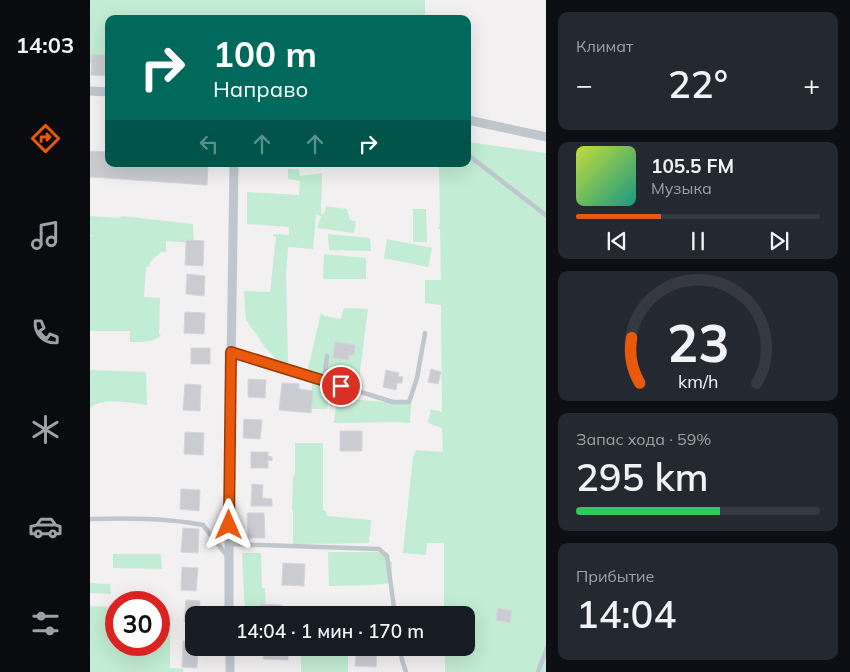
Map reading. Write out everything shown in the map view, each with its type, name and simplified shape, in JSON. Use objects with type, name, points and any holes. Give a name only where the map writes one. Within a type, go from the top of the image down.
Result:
[{"type":"street","points":[[90,91],[105,92]]},
{"type":"street","points":[[471,121],[546,137]]},
{"type":"street","points":[[230,606],[234,167]]},
{"type":"street","points":[[230,656],[230,672]]},
{"type":"lane","points":[[471,158],[546,216]]},
{"type":"lane","points":[[231,352],[393,402],[409,402],[417,378],[425,333]]},
{"type":"lane","points":[[324,381],[327,356]]},
{"type":"lane","points":[[90,519],[133,518],[181,521],[203,525],[229,558]]},
{"type":"lane","points":[[230,544],[379,549],[386,556],[394,606]]},
{"type":"lane","points":[[538,672],[546,648]]},
{"type":"lane","points":[[401,656],[406,672]]},
{"type":"green space","points":[[90,0],[425,0],[425,15],[105,15],[105,64],[90,63]]},
{"type":"green space","points":[[471,142],[546,153],[546,672],[445,672],[445,656],[475,656],[475,606],[444,606],[444,543],[427,543],[426,555],[403,553],[413,457],[416,450],[443,452],[442,428],[428,423],[431,409],[442,412],[441,305],[425,303],[425,280],[441,280],[440,229],[438,229],[440,223],[439,167],[471,167]]},
{"type":"green space","points":[[288,169],[299,170],[300,176],[322,173],[321,215],[325,212],[326,206],[347,209],[350,220],[356,221],[354,233],[317,228],[321,216],[316,215],[313,249],[288,247],[286,274],[288,363],[285,365],[265,347],[246,320],[244,291],[270,292],[276,237],[273,234],[289,235],[289,227],[247,224],[247,192],[299,195],[300,181],[288,179]]},
{"type":"green space","points":[[413,209],[426,209],[427,242],[413,242]]},
{"type":"green space","points":[[90,216],[119,218],[122,216],[193,224],[194,243],[166,241],[166,252],[161,252],[150,262],[150,266],[146,267],[144,297],[160,298],[159,334],[161,335],[158,338],[146,342],[130,342],[130,331],[90,331],[90,236],[95,236],[90,235]]},
{"type":"green space","points":[[328,234],[370,238],[371,251],[329,250]]},
{"type":"green space","points":[[387,239],[432,248],[428,267],[384,258]]},
{"type":"green space","points":[[324,254],[366,258],[366,279],[323,279]]},
{"type":"green space","points":[[344,308],[368,309],[358,387],[334,383],[307,373],[321,313],[324,316],[341,319]]},
{"type":"green space","points":[[90,370],[146,372],[147,405],[109,402],[90,408]]},
{"type":"green space","points":[[312,381],[330,389],[327,409],[311,409]]},
{"type":"green space","points":[[337,398],[411,404],[410,423],[334,423]]},
{"type":"green space","points":[[295,443],[323,443],[323,510],[326,511],[327,516],[371,520],[369,543],[293,544],[292,511]]},
{"type":"green space","points":[[328,552],[382,552],[392,562],[391,583],[329,586]]},
{"type":"green space","points":[[242,553],[261,553],[262,588],[265,588],[266,606],[245,606]]},
{"type":"green space","points":[[113,554],[161,554],[162,569],[113,568]]},
{"type":"green space","points":[[90,583],[110,584],[111,591],[105,591],[105,594],[90,593]]},
{"type":"green space","points":[[90,606],[105,607],[105,656],[170,656],[170,668],[183,669],[183,672],[90,672]]},
{"type":"green space","points":[[301,656],[348,656],[348,672],[301,672]]},
{"type":"building","points":[[92,54],[105,55],[105,76],[91,75]]},
{"type":"building","points":[[90,151],[105,152],[105,167],[208,167],[207,185],[90,177]]},
{"type":"building","points":[[186,240],[204,241],[203,266],[185,265]]},
{"type":"building","points":[[187,274],[205,276],[204,296],[186,294]]},
{"type":"building","points":[[185,312],[205,313],[204,334],[184,333]]},
{"type":"building","points":[[335,342],[355,345],[354,355],[349,355],[348,360],[333,358]]},
{"type":"building","points":[[191,348],[210,348],[210,364],[191,364]]},
{"type":"building","points":[[431,369],[441,372],[438,384],[428,382]]},
{"type":"building","points":[[386,370],[399,373],[398,376],[403,377],[402,383],[397,383],[396,390],[383,387]]},
{"type":"building","points":[[248,379],[266,380],[265,398],[248,397]]},
{"type":"building","points":[[282,383],[299,384],[299,389],[313,391],[311,413],[279,410]]},
{"type":"building","points":[[185,384],[201,385],[200,411],[183,410]]},
{"type":"building","points":[[244,419],[262,420],[260,439],[243,438]]},
{"type":"building","points":[[340,431],[362,431],[362,451],[340,451]]},
{"type":"building","points":[[185,432],[204,433],[203,455],[184,454]]},
{"type":"building","points":[[251,452],[268,452],[268,456],[272,457],[272,461],[268,460],[268,468],[251,468]]},
{"type":"building","points":[[252,484],[263,485],[262,498],[272,499],[272,506],[251,506]]},
{"type":"building","points":[[181,489],[200,490],[199,511],[180,509]]},
{"type":"building","points":[[247,513],[264,513],[265,538],[248,538]]},
{"type":"building","points":[[183,528],[199,529],[198,553],[181,552]]},
{"type":"building","points":[[283,563],[305,564],[304,586],[282,585]]},
{"type":"building","points":[[182,567],[198,568],[196,591],[181,590]]},
{"type":"building","points":[[186,600],[200,601],[200,606],[185,606]]},
{"type":"building","points":[[260,604],[282,605],[282,606],[260,606]]},
{"type":"building","points":[[498,608],[512,611],[510,623],[496,620]]},
{"type":"building","points":[[183,641],[185,641],[185,656],[198,656],[197,668],[182,667]]},
{"type":"building","points":[[263,656],[288,656],[288,660],[263,659]]},
{"type":"building","points":[[356,656],[377,656],[376,667],[355,666]]},
{"type":"route","points":[[229,525],[231,352],[341,386]]}]
